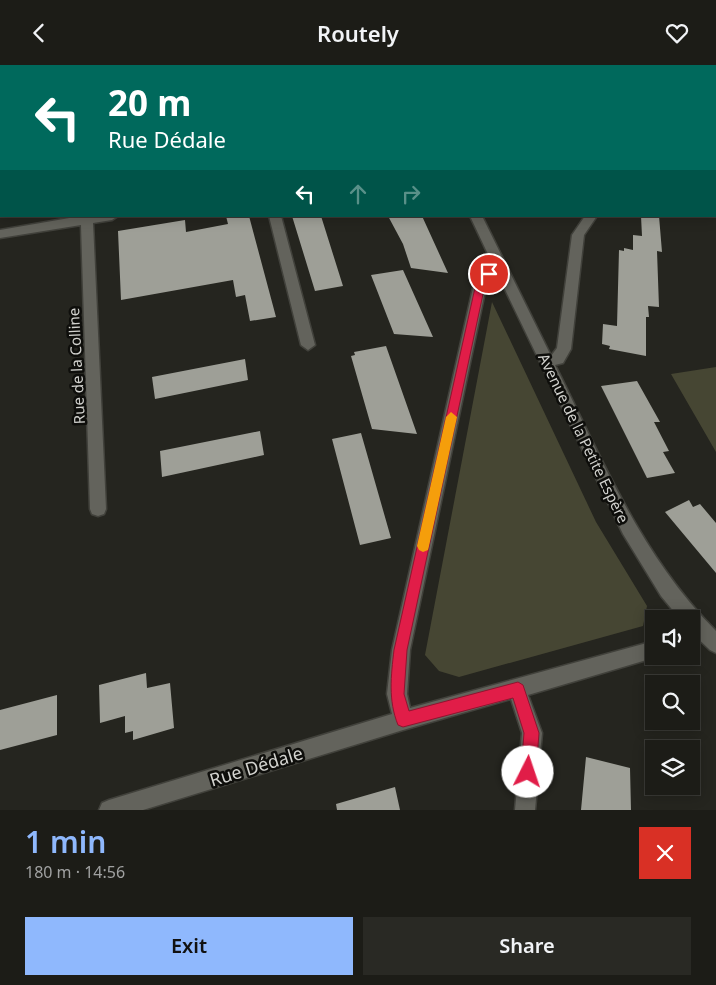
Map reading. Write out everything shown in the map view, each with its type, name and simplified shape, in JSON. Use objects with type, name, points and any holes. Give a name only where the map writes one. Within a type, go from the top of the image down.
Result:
[{"type":"street","points":[[0,234],[99,217]]},
{"type":"street","points":[[275,217],[308,345]]},
{"type":"street","name":"Avenue de la Petite Espère","points":[[476,217],[613,501],[654,570],[681,610]]},
{"type":"street","points":[[547,362],[558,359],[564,349],[578,235],[590,217]]},
{"type":"street","name":"Rue de la Colline","points":[[86,218],[98,509]]},
{"type":"street","points":[[403,720],[397,694],[400,650],[481,279],[503,271]]},
{"type":"street","name":"Avenue de la Petite Espère","points":[[700,635],[716,644]]},
{"type":"street","name":"Rue Dédale","points":[[109,810],[403,720],[518,690],[645,653]]},
{"type":"street","points":[[518,690],[532,733],[525,810]]},
{"type":"green space","points":[[492,302],[596,522],[647,606],[643,626],[459,677],[439,671],[425,655]]},
{"type":"green space","points":[[716,367],[716,452],[671,374]]},
{"type":"building","points":[[226,217],[249,217],[276,317],[250,321],[245,295],[236,297],[233,280],[121,300],[118,231],[185,220],[186,232],[228,224]]},
{"type":"building","points":[[292,217],[321,217],[343,286],[315,291]]},
{"type":"building","points":[[389,217],[422,217],[448,273],[411,268],[403,244]]},
{"type":"building","points":[[641,217],[659,217],[662,252],[657,251],[659,307],[648,306],[649,317],[646,317],[646,356],[609,349],[610,346],[602,344],[603,324],[617,326],[619,250],[624,251],[624,248],[633,250],[633,235],[642,236]]},
{"type":"building","points":[[403,270],[433,337],[394,334],[371,275]]},
{"type":"building","points":[[386,346],[417,434],[372,429],[351,356],[355,355],[354,352]]},
{"type":"building","points":[[245,359],[248,380],[155,399],[152,377]]},
{"type":"building","points":[[637,381],[660,422],[654,422],[669,451],[663,452],[675,473],[647,478],[601,386]]},
{"type":"building","points":[[260,431],[264,455],[162,477],[160,451]]},
{"type":"building","points":[[361,433],[391,538],[360,545],[332,439]]},
{"type":"building","points":[[689,500],[693,507],[700,504],[716,523],[716,573],[665,512]]},
{"type":"building","points":[[146,673],[147,688],[170,683],[174,728],[133,740],[133,731],[125,733],[125,716],[100,723],[99,685]]},
{"type":"building","points":[[57,695],[57,735],[0,750],[0,710]]},
{"type":"building","points":[[586,757],[630,768],[631,810],[581,810]]},
{"type":"building","points":[[395,787],[400,810],[337,810],[336,804]]},
{"type":"slow traffic","points":[[423,546],[451,417]]},
{"type":"route","points":[[489,274],[481,279],[400,650],[397,694],[403,720],[518,690],[532,733],[528,772]]}]
